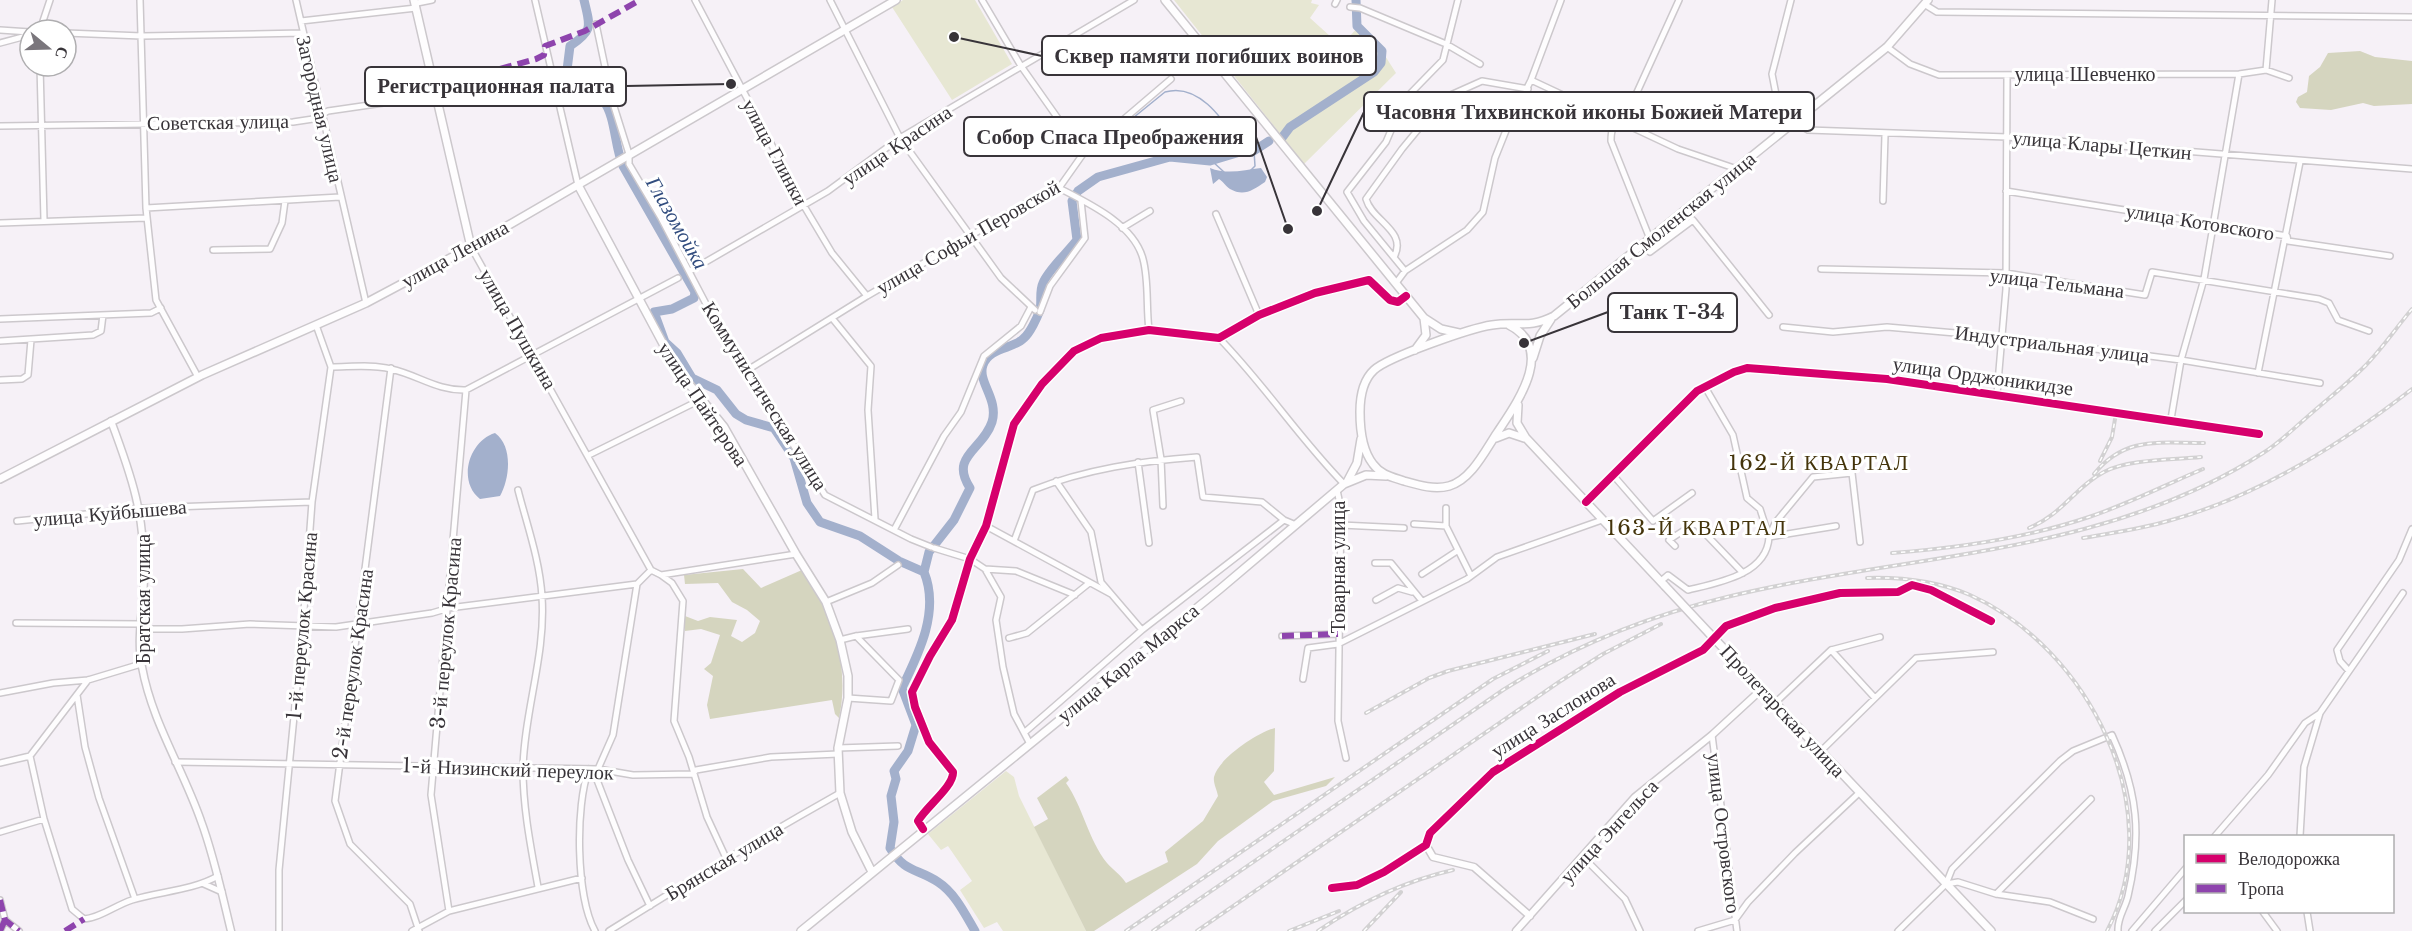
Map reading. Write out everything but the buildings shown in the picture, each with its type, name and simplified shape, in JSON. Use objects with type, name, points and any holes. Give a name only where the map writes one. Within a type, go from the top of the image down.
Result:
[{"type":"main road","name":"улица Пушкина","points":[[414,0],[433,92],[471,247]]},
{"type":"main road","name":"улица Ленина","points":[[0,479],[198,377],[266,345],[366,303],[471,247],[896,0]]},
{"type":"main road","points":[[1165,0],[1424,318],[1441,328],[1459,333]]},
{"type":"main road","name":"Большая Смоленская улица","points":[[1531,363],[1540,336],[1554,316],[1887,47],[1926,2]]},
{"type":"main road","name":"улица Пайтерова","points":[[578,185],[676,368],[724,427],[826,602],[840,640],[848,676],[848,698],[838,751],[840,793],[852,832],[872,872]]},
{"type":"main road","name":"Большая Смоленская улица","points":[[1509,325],[1530,326],[1554,316]]},
{"type":"main road","points":[[1412,352],[1426,335],[1424,318]]},
{"type":"main road","points":[[1491,325],[1509,325],[1525,336],[1529,344],[1531,363],[1518,402],[1469,472],[1448,486],[1429,487],[1389,476],[1370,460],[1361,434],[1361,396],[1367,378],[1382,364],[1459,333],[1491,325]]},
{"type":"main road","name":"Пролетарская улица","points":[[1518,402],[1517,423],[1526,438],[1991,931]]},
{"type":"main road","points":[[1491,441],[1500,435],[1509,433],[1526,438]]},
{"type":"main road","name":"улица Карла Маркса","points":[[1346,483],[1357,463],[1361,434]]},
{"type":"main road","name":"улица Карла Маркса","points":[[872,872],[1346,483],[1366,475],[1389,476]]},
{"type":"main road","points":[[801,931],[872,872]]},
{"type":"street","points":[[44,18],[50,0]]},
{"type":"street","points":[[140,0],[146,218],[156,300],[198,377]]},
{"type":"street","name":"Загородная улица","points":[[296,0],[366,303]]},
{"type":"street","points":[[416,8],[417,3],[432,0]]},
{"type":"street","name":"улица Пайтерова","points":[[535,0],[578,185]]},
{"type":"street","name":"улица Глинки","points":[[695,0],[804,206],[832,253],[867,296]]},
{"type":"street","points":[[830,0],[900,138],[1001,278],[1035,310]]},
{"type":"street","points":[[982,0],[1021,66],[1083,154]]},
{"type":"street","name":"улица Красина","points":[[690,271],[804,206],[862,168],[900,138],[1134,0]]},
{"type":"street","points":[[1405,271],[1364,220],[1347,192],[1386,142],[1404,100],[1443,60],[1458,0]]},
{"type":"street","points":[[1396,283],[1405,271],[1446,245],[1481,216],[1489,193],[1495,158],[1509,123],[1528,89],[1561,0]]},
{"type":"street","points":[[1623,123],[1679,0]]},
{"type":"street","points":[[1778,134],[1776,123],[1780,115],[1772,74],[1791,0]]},
{"type":"street","points":[[2266,70],[2272,0]]},
{"type":"street","points":[[1926,2],[1937,12],[2412,17]]},
{"type":"street","points":[[1350,7],[1360,8],[1446,44],[1480,64]]},
{"type":"street","name":"Загородная улица","points":[[301,21],[416,8]]},
{"type":"street","name":"Коммунистическая улица","points":[[596,24],[612,100],[629,154],[629,164],[690,271],[716,323],[825,495],[932,548],[970,560],[985,569],[1016,571],[1075,595]]},
{"type":"street","points":[[0,30],[18,32]]},
{"type":"street","points":[[78,33],[142,36],[303,33]]},
{"type":"street","points":[[0,43],[18,38]]},
{"type":"street","name":"улица Шевченко","points":[[1887,47],[1910,64],[1939,75],[2238,74],[2266,70],[2289,78]]},
{"type":"street","points":[[2171,419],[2181,360],[2204,279],[2238,74]]},
{"type":"street","points":[[1997,394],[2006,273],[2007,75]]},
{"type":"street","points":[[40,78],[44,220]]},
{"type":"street","name":"улица Софьи Перовской","points":[[746,371],[867,296],[1059,188],[1083,154],[1171,79]]},
{"type":"street","points":[[1531,80],[1678,148],[1737,169]]},
{"type":"street","points":[[1394,257],[1398,248],[1396,237],[1366,200],[1402,148],[1444,98],[1456,91],[1482,81],[1528,89]]},
{"type":"street","name":"Советская улица","points":[[0,126],[42,127],[145,122],[292,122],[433,92]]},
{"type":"street","points":[[1596,111],[1611,130],[1611,141],[1650,239]]},
{"type":"street","name":"улица Клары Цеткин","points":[[1794,122],[1808,130],[1885,135],[2007,137],[2224,156],[2412,169]]},
{"type":"street","points":[[1611,130],[1615,125],[1623,123]]},
{"type":"street","points":[[1883,201],[1885,135]]},
{"type":"street","points":[[2258,373],[2300,162]]},
{"type":"street","points":[[1059,188],[1122,228],[1137,245],[1143,260],[1149,330]]},
{"type":"street","name":"улица Котовского","points":[[2006,191],[2212,222],[2287,236],[2288,241],[2390,256]]},
{"type":"street","name":"Загородная улица","points":[[146,208],[340,197]]},
{"type":"street","points":[[213,250],[270,249],[282,223],[285,201]]},
{"type":"street","points":[[894,530],[944,436],[961,412],[984,356],[1021,326],[1035,310],[1085,238],[1081,201]]},
{"type":"street","points":[[1122,228],[1150,211]]},
{"type":"street","points":[[1215,214],[1259,315]]},
{"type":"street","points":[[0,223],[146,218]]},
{"type":"street","points":[[1643,244],[1650,252],[1693,220],[1769,315]]},
{"type":"street","name":"улица Пушкина","points":[[471,247],[534,356],[651,570]]},
{"type":"street","name":"улица Тельмана","points":[[1821,268],[2006,273],[2145,295],[2152,272],[2275,290],[2329,303],[2338,320],[2369,331]]},
{"type":"street","points":[[331,367],[391,368],[431,385],[450,390],[466,390],[678,278]]},
{"type":"street","points":[[923,829],[918,821],[925,808],[951,783],[953,772],[929,742],[915,707],[912,692],[952,620],[970,560],[986,526],[1014,424],[1042,384],[1074,351],[1101,338],[1149,330],[1219,338],[1259,315],[1314,293],[1369,280],[1390,300],[1398,302],[1406,296]]},
{"type":"street","points":[[0,319],[151,313],[161,308]]},
{"type":"street","points":[[0,341],[93,335],[101,331],[103,315]]},
{"type":"street","points":[[832,318],[871,366],[868,410],[875,519]]},
{"type":"street","name":"1-й переулок Красина","points":[[279,931],[279,870],[303,624],[312,502],[331,367],[316,325]]},
{"type":"street","name":"Индустриальная улица","points":[[1783,327],[1833,332],[1887,327],[2001,338],[2181,360],[2320,383]]},
{"type":"street","points":[[1219,338],[1242,362],[1322,461],[1346,483]]},
{"type":"street","points":[[0,380],[22,379],[28,375],[31,340]]},
{"type":"street","name":"2-й переулок Красина","points":[[391,368],[335,801],[350,844],[410,904],[416,930]]},
{"type":"street","name":"улица Орджоникидзе","points":[[1586,502],[1686,400],[1705,387],[1748,368],[1775,368],[1997,394],[2259,434]]},
{"type":"street","points":[[1705,387],[1733,435],[1747,498],[1760,509],[1769,537]]},
{"type":"street","name":"3-й переулок Красина","points":[[449,911],[438,853],[431,795],[449,608],[466,390]]},
{"type":"street","points":[[589,455],[700,400]]},
{"type":"street","points":[[1163,506],[1161,459],[1153,410],[1181,401]]},
{"type":"street","name":"Братская улица","points":[[111,421],[131,474],[141,510],[144,578],[141,664],[147,690],[201,820],[218,876],[231,931]]},
{"type":"street","points":[[1014,541],[1034,490],[1056,481],[1137,462],[1161,459],[1197,457],[1203,497],[1262,502],[1284,520],[1296,525]]},
{"type":"street","points":[[1137,462],[1149,543]]},
{"type":"street","points":[[1663,584],[1668,575],[1688,590],[1738,577],[1758,560],[1768,544],[1775,523],[1813,477],[1852,472],[1860,542]]},
{"type":"street","points":[[1613,475],[1653,520],[1692,493]]},
{"type":"street","points":[[1056,481],[1091,532],[1101,582],[1142,630]]},
{"type":"street","points":[[518,490],[535,555],[542,597],[541,637],[523,768],[528,827],[538,887]]},
{"type":"street","name":"Товарная улица","points":[[1337,490],[1341,509],[1338,721],[1346,758]]},
{"type":"street","name":"улица Куйбышева","points":[[17,520],[141,510],[312,502]]},
{"type":"street","points":[[1446,508],[1446,526],[1471,576]]},
{"type":"street","name":"улица Карла Маркса","points":[[1025,732],[1142,630],[1284,520]]},
{"type":"street","name":"Товарная улица","points":[[1303,679],[1308,648],[1338,644],[1471,576],[1497,557],[1602,520]]},
{"type":"street","points":[[1675,546],[1669,540],[1695,523],[1743,573]]},
{"type":"street","points":[[1414,524],[1446,526]]},
{"type":"street","points":[[1341,525],[1404,528]]},
{"type":"street","points":[[986,526],[1088,584],[1113,595]]},
{"type":"street","points":[[1769,537],[1836,526]]},
{"type":"street","points":[[2349,670],[2340,662],[2337,650],[2399,560],[2412,529]]},
{"type":"street","points":[[1422,574],[1457,551]]},
{"type":"street","points":[[661,575],[796,554]]},
{"type":"street","points":[[1375,562],[1391,563],[1422,601]]},
{"type":"street","points":[[826,602],[872,584],[898,565]]},
{"type":"street","name":"Коммунистическая улица","points":[[985,569],[1001,597],[996,620],[998,641],[1014,714],[1029,742]]},
{"type":"street","points":[[650,906],[597,780],[598,769],[613,735],[638,584],[651,570],[672,582],[683,601],[674,721],[707,817],[726,858]]},
{"type":"street","points":[[16,623],[141,626],[303,624],[336,627],[360,621],[432,613],[449,608],[638,584]]},
{"type":"street","points":[[1009,638],[1027,633],[1088,584]]},
{"type":"street","points":[[1712,636],[1726,626],[1774,608],[1840,593],[1898,592],[1912,585],[1931,590],[1991,621]]},
{"type":"street","points":[[1376,600],[1398,588],[1413,592]]},
{"type":"street","points":[[2300,835],[2304,768],[2320,713],[2403,593]]},
{"type":"street","points":[[840,640],[908,629]]},
{"type":"street","points":[[1282,636],[1338,634]]},
{"type":"street","points":[[848,698],[891,700],[899,680],[856,636]]},
{"type":"street","name":"улица Заслонова","points":[[1332,888],[1357,885],[1372,879],[1426,845],[1430,834],[1493,772],[1620,692],[1703,650],[1712,636]]},
{"type":"street","points":[[1775,703],[1830,650],[1880,637]]},
{"type":"street","points":[[1830,650],[1875,698]]},
{"type":"street","points":[[1820,752],[1916,658],[1992,652]]},
{"type":"street","points":[[0,693],[53,683],[88,680],[141,664]]},
{"type":"street","points":[[0,763],[30,756],[88,680]]},
{"type":"street","name":"улица Энгельса","points":[[1516,931],[1635,798],[1712,735],[1762,689]]},
{"type":"street","points":[[77,695],[90,767],[135,899]]},
{"type":"street","points":[[2216,835],[2268,775],[2305,723],[2320,713]]},
{"type":"street","name":"улица Островского","points":[[1712,735],[1737,931]]},
{"type":"street","points":[[1898,931],[1946,884],[1952,869],[2060,761],[2073,751],[2112,735],[2128,772],[2137,816],[2137,853],[2128,896],[2119,918],[2118,931]]},
{"type":"street","name":"1-й Низинский переулок","points":[[175,762],[290,762],[598,769],[633,775],[693,774],[696,770],[771,757],[898,746]]},
{"type":"street","points":[[30,756],[44,819],[72,909],[84,919],[93,918],[135,899],[204,884],[218,876]]},
{"type":"street","points":[[589,769],[582,786],[579,812],[582,878],[588,913],[596,931]]},
{"type":"street","points":[[1698,931],[1735,920],[1748,902],[1795,853],[1860,792]]},
{"type":"street","name":"Брянская улица","points":[[609,931],[686,886],[726,858],[840,793]]},
{"type":"street","points":[[1996,894],[2091,799]]},
{"type":"street","points":[[0,832],[44,819]]},
{"type":"street","points":[[1426,845],[1433,857],[1474,867],[1530,916]]},
{"type":"street","points":[[1583,857],[1626,898],[1640,931]]},
{"type":"street","points":[[2132,931],[2184,870]]},
{"type":"street","points":[[416,930],[449,911],[538,887],[582,878]]},
{"type":"street","points":[[1946,884],[1958,882],[1996,894],[2050,902],[2093,919]]},
{"type":"street","points":[[204,884],[222,892]]},
{"type":"street","points":[[0,900],[5,920],[19,931]]},
{"type":"street","points":[[2155,931],[2184,902]]},
{"type":"street","points":[[2264,913],[2277,931]]},
{"type":"street","points":[[2307,913],[2310,931]]},
{"type":"street","points":[[0,931],[5,920]]},
{"type":"green space","points":[[903,0],[975,0],[1012,64],[952,100],[892,7]]},
{"type":"green space","points":[[1174,0],[1312,0],[1311,3],[1319,5],[1310,18],[1341,46],[1358,27],[1382,51],[1396,73],[1304,164]]},
{"type":"green space","points":[[2360,51],[2375,57],[2412,61],[2412,104],[2374,106],[2363,103],[2331,110],[2300,108],[2296,102],[2298,97],[2307,92],[2309,76],[2320,67],[2328,53]]},
{"type":"green space","points":[[743,569],[761,588],[802,570],[813,585],[831,621],[841,660],[842,699],[839,718],[835,714],[832,700],[710,719],[707,705],[713,676],[704,669],[711,663],[720,635],[701,629],[685,631],[685,616],[698,621],[710,617],[737,620],[731,636],[742,642],[755,633],[760,621],[747,610],[732,602],[718,583],[685,584],[684,575]]},
{"type":"green space","points":[[1275,728],[1274,771],[1264,782],[1274,795],[1335,777],[1326,786],[1273,801],[1218,841],[1197,864],[1094,931],[1086,931],[1034,827],[1048,819],[1037,798],[1066,776],[1069,780],[1066,783],[1100,854],[1126,883],[1168,862],[1165,852],[1203,821],[1218,796],[1214,777],[1223,762],[1249,741]]},
{"type":"green space","points":[[1006,771],[1014,777],[1019,796],[1086,931],[1003,931],[997,922],[984,928],[960,890],[972,881],[948,846],[941,850],[928,834]]},
{"type":"water","points":[[1210,168],[1229,172],[1261,168],[1267,177],[1265,182],[1256,188],[1248,192],[1240,192],[1230,189],[1219,179],[1213,184]]},
{"type":"water","points":[[495,433],[505,446],[508,472],[500,496],[480,499],[469,482],[469,462],[478,444]]},
{"type":"waterway","name":"Глазомойка","points":[[584,0],[588,27],[583,36],[570,46],[567,70],[581,100],[603,100],[613,123],[623,166],[695,292],[694,298],[672,309],[654,312],[665,342],[677,353],[692,378],[717,390],[736,414],[746,420],[774,428],[794,458],[807,503],[820,522],[860,536],[899,561],[924,572]]},
{"type":"waterway","points":[[1281,139],[1290,127],[1374,72],[1381,63],[1382,51],[1357,26],[1356,0]]},
{"type":"waterway","points":[[1096,148],[1165,92],[1178,90],[1191,93],[1213,109],[1246,153]]},
{"type":"waterway","points":[[924,572],[929,552],[954,520],[970,488],[963,468],[965,460],[988,432],[992,422],[993,406],[983,378],[983,365],[986,359],[996,351],[1020,342],[1033,325],[1040,310],[1041,289],[1046,278],[1077,240],[1072,201],[1078,191],[1098,177],[1170,157],[1210,161],[1240,152],[1252,152],[1269,141]]},
{"type":"waterway","points":[[1249,172],[1255,166],[1254,151]]},
{"type":"waterway","points":[[1212,161],[1224,172]]},
{"type":"waterway","name":"Глазомойка","points":[[924,572],[930,602],[929,617],[921,646],[902,688],[916,725],[908,751],[894,771],[896,779],[891,796],[894,822],[890,848],[906,866],[938,882],[950,892],[975,931]]},
{"type":"railway","points":[[1153,931],[1503,690],[1529,674],[1611,634],[1697,605],[1795,582],[2002,548],[2070,533],[2136,513],[2201,487],[2263,453],[2285,436],[2364,367],[2412,309]]},
{"type":"railway","points":[[2083,538],[2158,524],[2234,498],[2327,449],[2412,389]]},
{"type":"railway","points":[[2100,461],[2112,437],[2115,419]]},
{"type":"railway","points":[[2094,474],[2118,453],[2131,447],[2158,443],[2204,443]]},
{"type":"railway","points":[[2029,528],[2051,515],[2085,485],[2104,472],[2138,462],[2201,457]]},
{"type":"railway","points":[[1892,553],[1992,541],[2041,531],[2118,506],[2203,469]]},
{"type":"railway","points":[[1867,578],[1919,581],[1945,586],[1970,595],[2012,620],[2050,653],[2082,692],[2107,737],[2123,785],[2129,834],[2124,884],[2107,931]]},
{"type":"railway","points":[[1197,931],[1559,682],[1603,654],[1661,624]]},
{"type":"railway","points":[[1366,713],[1429,678],[1448,671],[1595,634]]},
{"type":"railway","points":[[1126,931],[1493,679],[1548,651]]},
{"type":"railway","points":[[1318,931],[1383,894],[1417,880],[1453,870]]},
{"type":"railway","points":[[1364,931],[1401,892]]},
{"type":"railway","points":[[1289,931],[1339,911]]},
{"type":"marked path","points":[[433,92],[439,86],[536,59],[544,55],[545,46],[585,31],[640,0]]},
{"type":"marked path","points":[[1282,636],[1338,634]]},
{"type":"marked path","points":[[0,900],[5,920],[19,931]]},
{"type":"marked path","points":[[65,931],[84,919]]},
{"type":"marked path","points":[[0,931],[5,920]]},
{"type":"cycle path","points":[[923,829],[918,821],[949,784],[953,772],[929,742],[915,707],[912,692],[952,620],[970,559],[986,526],[1014,424],[1042,384],[1074,351],[1101,338],[1149,330],[1219,338],[1259,315],[1315,293],[1369,280],[1390,300],[1398,302],[1406,296]]},
{"type":"cycle path","points":[[1586,502],[1697,391],[1747,368],[1887,379],[2259,434]]},
{"type":"cycle path","points":[[1332,888],[1357,885],[1384,872],[1426,845],[1430,833],[1493,772],[1620,692],[1703,650],[1726,626],[1775,608],[1840,593],[1898,592],[1912,585],[1931,590],[1991,621]]},
{"type":"place","name":"Сквер памяти погибших воинов","points":[[954,37]]},
{"type":"place","name":"Регистрационная палата","points":[[731,84]]},
{"type":"place","name":"Часовня Тихвинской иконы Божией Матери","points":[[1317,211]]},
{"type":"place","name":"Собор Спаса Преображения","points":[[1288,229]]},
{"type":"place","name":"Танк Т-34","points":[[1524,343]]},
{"type":"district","name":"162-Й КВАРТАЛ","points":[[1819,463]]},
{"type":"district","name":"163-Й КВАРТАЛ","points":[[1697,528]]}]
